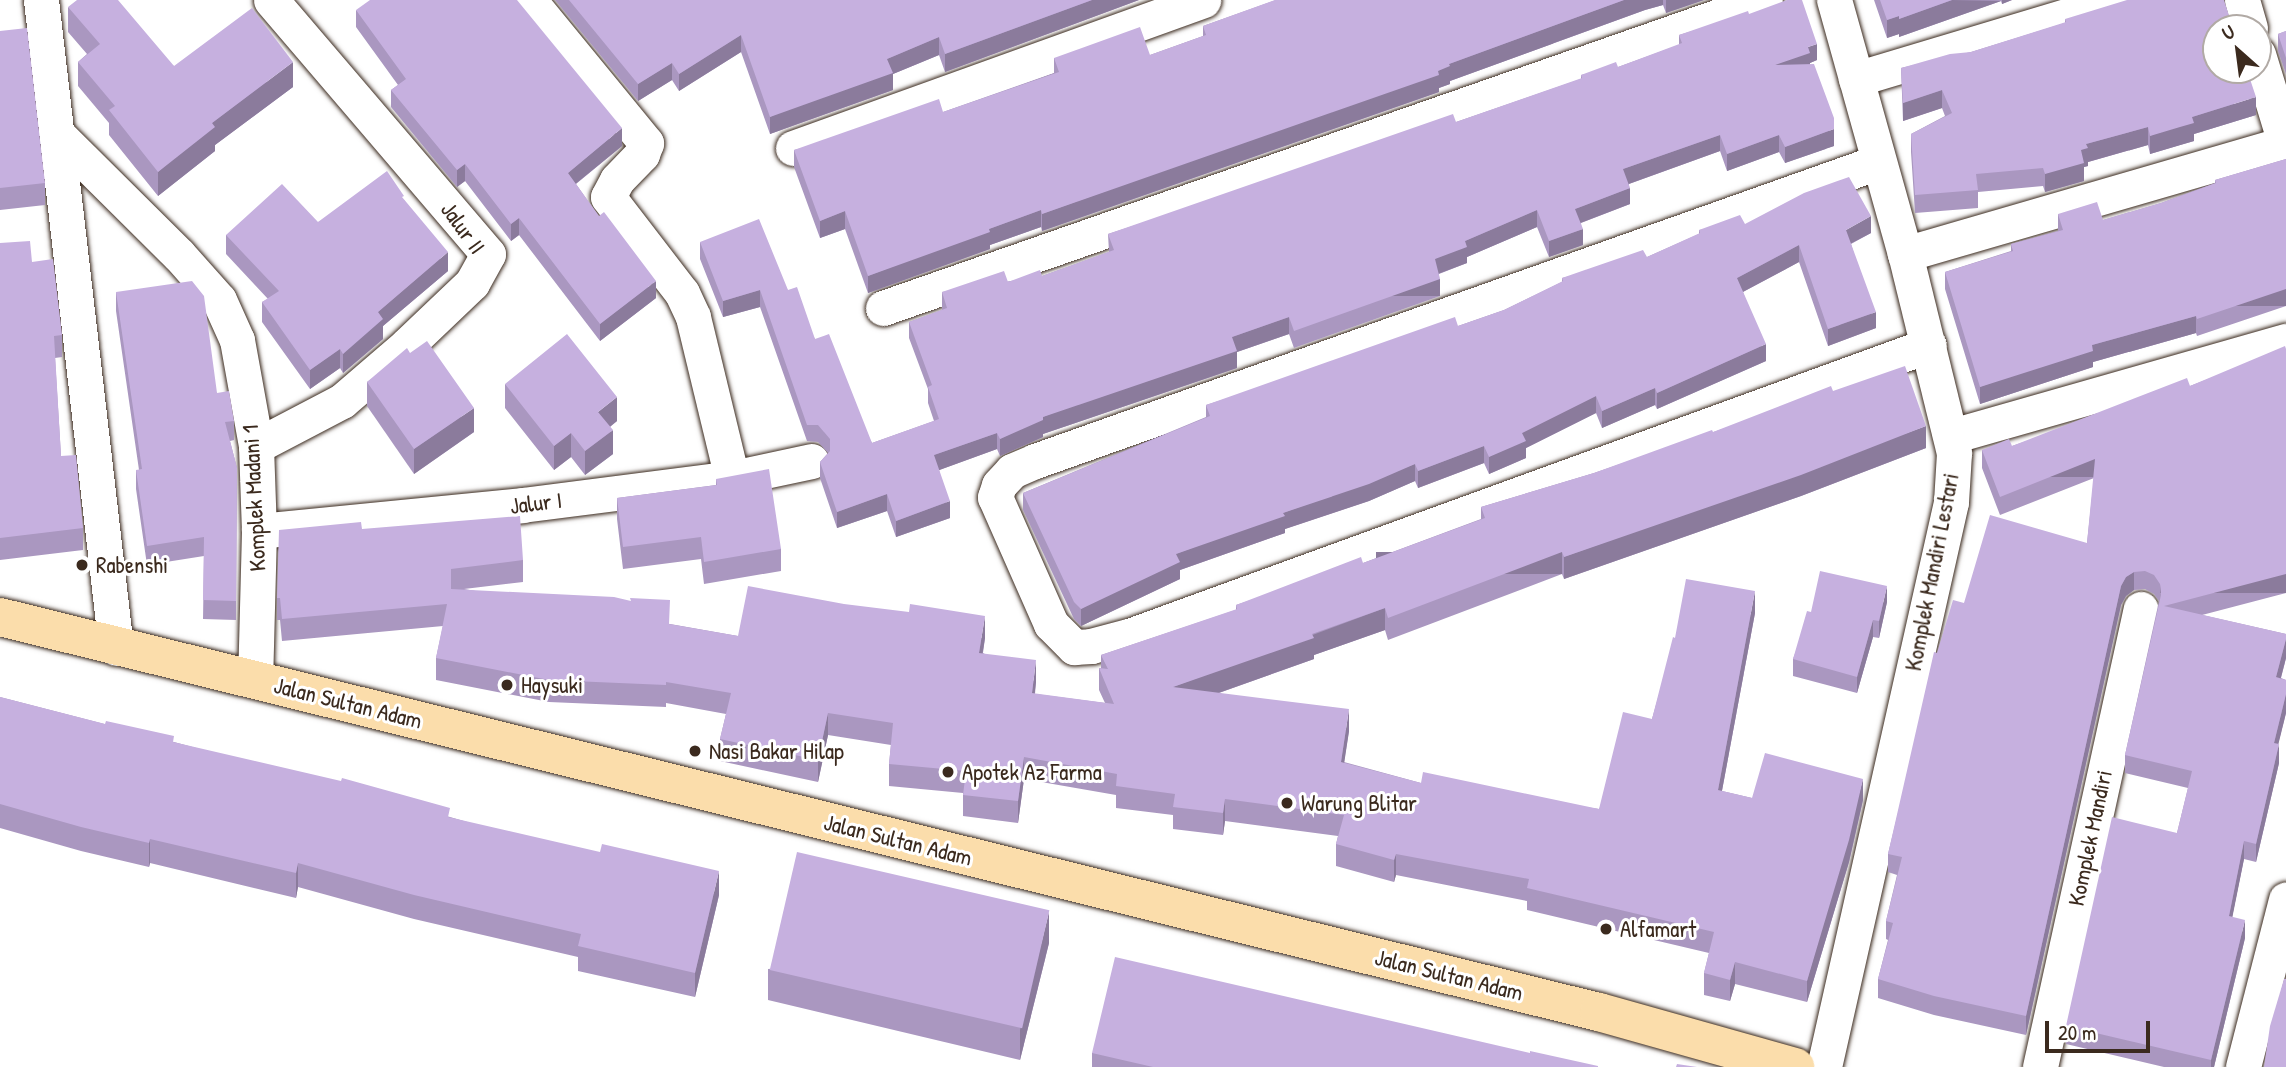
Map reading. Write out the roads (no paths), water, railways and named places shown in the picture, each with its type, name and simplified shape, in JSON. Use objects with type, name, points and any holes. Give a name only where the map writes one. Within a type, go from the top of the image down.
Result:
[{"type":"main road","name":"Jalan Sultan Adam","points":[[0,617],[116,648],[255,679],[1599,1012],[1795,1067]]},
{"type":"street","points":[[41,0],[116,648]]},
{"type":"street","name":"Jalur II","points":[[256,446],[342,401],[407,345],[471,283],[488,254],[271,0]]},
{"type":"street","points":[[529,0],[646,143],[642,154],[617,180],[608,197],[682,293],[693,317],[732,478]]},
{"type":"street","points":[[793,148],[1203,0]]},
{"type":"street","points":[[883,309],[1765,0]]},
{"type":"street","name":"Komplek Mandiri Lestari","points":[[1824,1067],[1951,502],[1954,453],[1952,436],[1905,254],[1834,0]]},
{"type":"street","points":[[1856,79],[2119,0]]},
{"type":"street","points":[[1905,254],[2286,144],[2267,84]]},
{"type":"street","name":"Komplek Madani 1","points":[[58,135],[179,255],[219,300],[237,340],[256,446],[259,531],[255,679]]},
{"type":"street","points":[[1878,163],[1035,461],[1012,471],[999,485],[995,498],[1051,624],[1074,647],[1091,646],[1129,636],[1929,345]]},
{"type":"street","points":[[1952,436],[2286,341]]},
{"type":"street","name":"Jalur I","points":[[259,531],[522,505],[732,478],[811,461]]},
{"type":"street","name":"Komplek Mandiri","points":[[2040,1067],[2141,608]]},
{"type":"street","points":[[2243,1067],[2286,899]]},
{"type":"place","name":"Rabenshi","points":[[82,565]]},
{"type":"place","name":"Haysuki","points":[[507,685]]},
{"type":"place","name":"Nasi Bakar Hilap","points":[[695,751]]},
{"type":"place","name":"Apotek Az Farma","points":[[948,772]]},
{"type":"place","name":"Warung Blitar","points":[[1287,803]]},
{"type":"place","name":"Alfamart","points":[[1606,929]]}]
